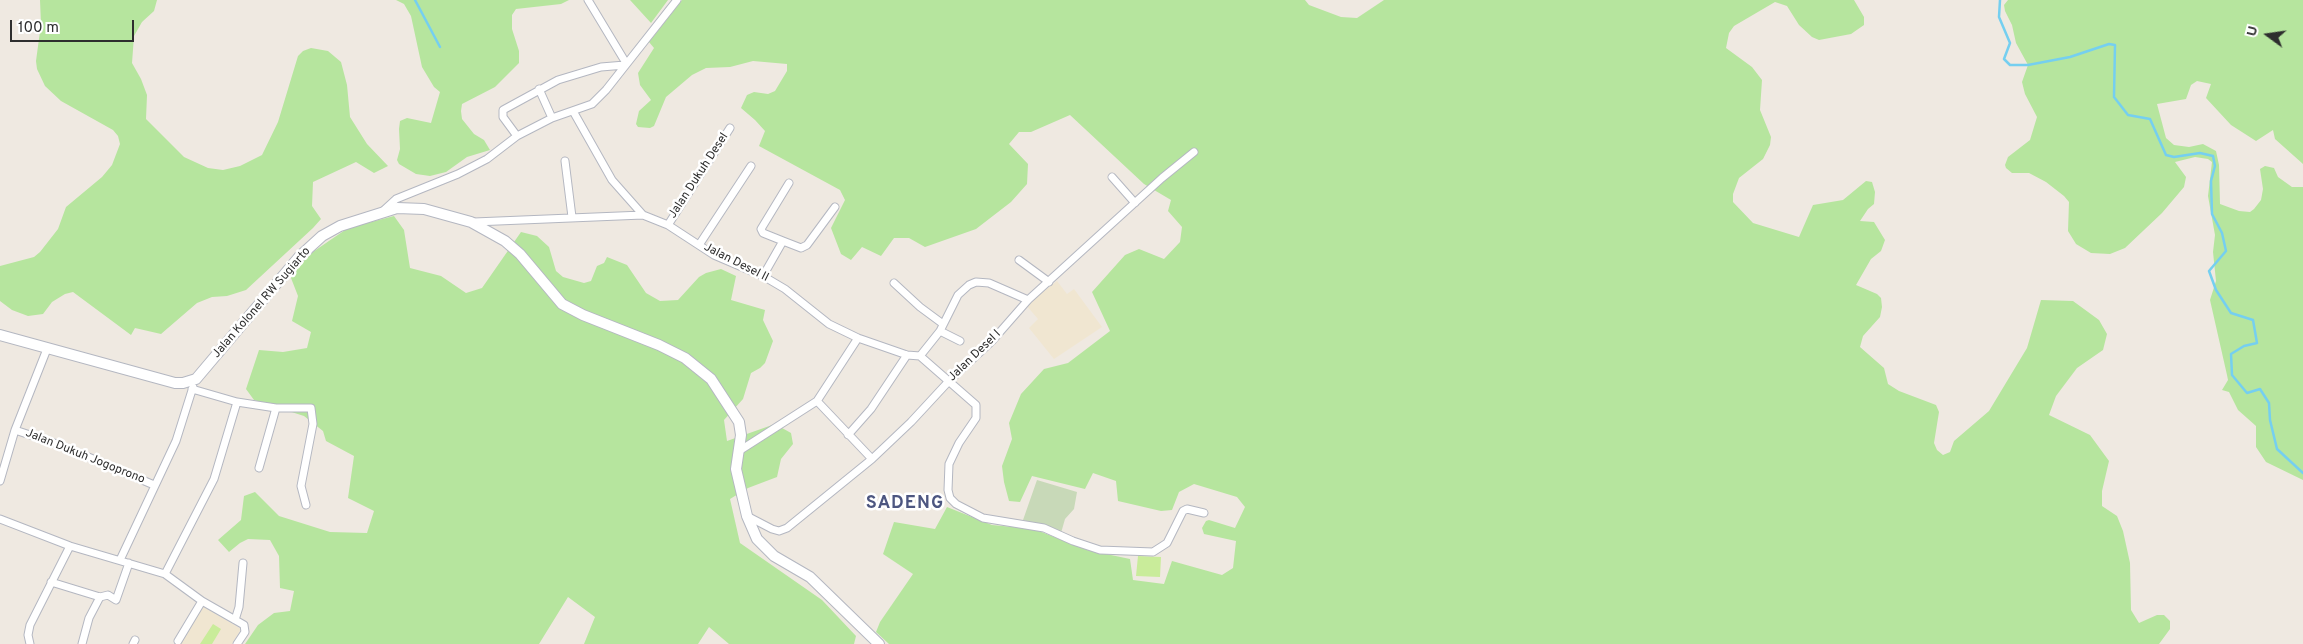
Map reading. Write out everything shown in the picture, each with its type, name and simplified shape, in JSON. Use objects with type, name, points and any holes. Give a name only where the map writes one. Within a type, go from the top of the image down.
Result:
[{"type":"main road","name":"Jalan Kolonel RW Sugiarto","points":[[194,384],[310,247],[322,236],[340,226],[384,210],[397,208],[424,209],[471,222],[505,241],[520,254],[562,304],[583,315],[685,358],[711,379],[739,422],[741,434],[736,469],[747,516],[754,532],[765,548],[810,577],[879,644]]},
{"type":"main road","points":[[0,335],[175,383],[194,384]]},
{"type":"street","points":[[588,0],[625,64]]},
{"type":"street","points":[[384,210],[396,199],[458,174],[487,159],[517,136],[552,118],[592,104],[606,90],[677,0]]},
{"type":"street","points":[[517,136],[503,117],[503,110],[539,89],[582,72],[625,64]]},
{"type":"street","points":[[539,89],[552,118]]},
{"type":"street","points":[[573,111],[612,180],[643,215]]},
{"type":"street","name":"Jalan Dukuh Desel","points":[[668,225],[730,128]]},
{"type":"street","name":"Jalan Desel I","points":[[747,516],[772,529],[779,531],[788,528],[872,459],[911,422],[949,381],[992,341],[1028,300],[1194,152]]},
{"type":"street","points":[[565,161],[572,217]]},
{"type":"street","points":[[699,245],[751,166]]},
{"type":"street","points":[[1112,177],[1135,204]]},
{"type":"street","points":[[789,183],[761,228],[763,233],[801,248],[806,245],[835,206]]},
{"type":"street","name":"Jalan Desel II","points":[[471,222],[643,215],[668,225],[736,266],[763,276],[785,289],[829,324],[858,338],[907,355],[920,356]]},
{"type":"street","points":[[763,276],[782,242]]},
{"type":"street","points":[[1019,260],[1049,282]]},
{"type":"street","points":[[1028,300],[998,285],[976,282],[963,289],[958,295],[942,327],[920,356],[976,405],[978,414],[949,464],[948,490],[950,498],[956,504],[983,518],[1044,528],[1072,541],[1100,550],[1153,552],[1167,543],[1183,511],[1187,509],[1204,513]]},
{"type":"street","points":[[894,284],[960,341]]},
{"type":"street","points":[[739,451],[817,401],[858,338]]},
{"type":"street","name":"Jalan Dukuh Jogoprono","points":[[0,482],[15,430],[47,349]]},
{"type":"street","points":[[848,434],[871,409],[907,355]]},
{"type":"street","points":[[194,384],[237,402],[276,408],[309,407],[312,410],[313,424],[301,486],[306,505]]},
{"type":"street","name":"Jalan Dukuh Jogoprono","points":[[120,560],[183,424],[194,384]]},
{"type":"street","points":[[817,401],[872,459]]},
{"type":"street","points":[[165,574],[214,479],[237,402]]},
{"type":"street","points":[[259,468],[276,408]]},
{"type":"street","name":"Jalan Dukuh Jogoprono","points":[[15,430],[60,445],[154,485]]},
{"type":"street","points":[[0,519],[70,546],[165,574],[202,600],[244,625],[245,629],[238,644]]},
{"type":"street","points":[[30,644],[28,630],[70,546]]},
{"type":"street","points":[[51,582],[100,597],[108,596],[116,600],[129,563]]},
{"type":"street","points":[[235,620],[239,607],[242,563]]},
{"type":"street","points":[[82,644],[90,618],[100,597]]},
{"type":"street","points":[[178,641],[202,600]]},
{"type":"shaded area","points":[[1057,281],[1067,294],[1074,289],[1102,327],[1054,359],[1029,328],[1038,319],[1026,305]]},
{"type":"shaded area","points":[[202,606],[241,629],[232,644],[180,644]]},
{"type":"green space","points":[[40,0],[157,0],[154,11],[142,22],[134,36],[132,63],[147,95],[146,119],[184,157],[208,168],[223,170],[240,166],[262,155],[278,122],[298,56],[303,51],[311,48],[328,51],[341,62],[347,85],[350,117],[367,144],[388,166],[374,173],[356,162],[313,182],[312,206],[321,219],[313,228],[246,290],[227,296],[212,297],[197,303],[161,334],[135,328],[131,335],[73,292],[65,294],[52,302],[43,314],[28,316],[12,310],[0,301],[0,266],[34,257],[40,252],[58,229],[66,207],[102,177],[112,165],[120,144],[118,136],[113,130],[61,101],[45,86],[37,69],[36,61],[41,24]]},
{"type":"green space","points":[[396,0],[569,0],[561,4],[516,9],[512,15],[512,29],[519,51],[519,63],[495,87],[462,104],[462,119],[474,134],[484,140],[490,150],[467,157],[446,172],[430,176],[416,174],[399,164],[397,160],[400,149],[400,121],[407,118],[431,123],[440,92],[434,87],[422,67],[411,16],[404,4]]},
{"type":"green space","points":[[630,0],[668,0],[651,23]]},
{"type":"green space","points":[[682,0],[1305,0],[1309,5],[1341,17],[1357,18],[1384,0],[1854,0],[1864,17],[1864,25],[1851,34],[1819,40],[1812,37],[1799,25],[1787,6],[1775,2],[1734,26],[1729,33],[1726,48],[1752,67],[1762,80],[1760,110],[1771,137],[1770,145],[1763,159],[1739,178],[1733,194],[1733,202],[1753,223],[1799,237],[1813,205],[1843,200],[1866,181],[1872,182],[1875,192],[1874,204],[1860,221],[1874,222],[1885,240],[1881,251],[1871,259],[1856,285],[1877,294],[1881,298],[1882,307],[1880,317],[1863,336],[1860,347],[1884,368],[1888,384],[1899,391],[1936,405],[1939,412],[1934,443],[1937,450],[1943,455],[1950,452],[1954,441],[1989,411],[2027,348],[2041,300],[2073,301],[2099,320],[2107,334],[2103,350],[2077,368],[2056,396],[2049,415],[2090,435],[2109,461],[2102,491],[2102,506],[2117,516],[2123,531],[2130,563],[2131,610],[2139,623],[2157,615],[2164,615],[2170,621],[2170,629],[2159,644],[889,644],[876,632],[880,622],[913,574],[883,554],[894,522],[935,529],[947,507],[992,525],[1034,529],[1087,550],[1130,559],[1133,580],[1164,584],[1172,561],[1222,575],[1233,568],[1236,541],[1204,534],[1202,528],[1206,521],[1209,520],[1235,528],[1245,507],[1237,497],[1194,484],[1179,492],[1172,510],[1161,511],[1118,501],[1116,481],[1093,473],[1085,489],[1032,476],[1020,502],[1009,501],[1004,482],[1002,466],[1012,439],[1009,423],[1021,394],[1044,369],[1068,363],[1110,331],[1092,292],[1125,255],[1139,249],[1164,259],[1180,242],[1182,227],[1168,211],[1171,200],[1144,184],[1070,115],[1031,132],[1019,132],[1009,144],[1028,164],[1027,184],[1011,202],[976,229],[925,247],[909,238],[894,238],[881,256],[862,247],[851,260],[841,254],[831,228],[845,200],[840,190],[759,146],[765,131],[741,108],[747,95],[754,92],[768,94],[775,91],[787,71],[787,64],[753,61],[730,67],[706,68],[692,75],[666,97],[654,126],[650,128],[638,127],[636,124],[639,111],[651,100],[640,85],[638,73],[654,48],[649,42]]},
{"type":"green space","points":[[2008,0],[2303,0],[2303,164],[2275,139],[2273,130],[2256,141],[2231,125],[2206,98],[2211,84],[2197,81],[2191,85],[2186,99],[2157,104],[2166,138],[2174,145],[2189,147],[2203,144],[2216,151],[2219,165],[2220,204],[2239,211],[2250,212],[2254,209],[2261,200],[2263,189],[2260,169],[2265,166],[2274,168],[2278,177],[2292,187],[2303,187],[2303,480],[2266,462],[2256,447],[2256,426],[2238,410],[2229,392],[2222,390],[2228,380],[2210,300],[2216,281],[2213,252],[2215,235],[2208,196],[2212,162],[2208,159],[2195,157],[2175,162],[2186,177],[2184,187],[2162,213],[2125,248],[2110,254],[2091,253],[2076,244],[2068,231],[2069,202],[2064,196],[2046,182],[2029,173],[2012,173],[2006,168],[2005,165],[2008,157],[2030,140],[2037,117],[2025,94],[2022,82],[2028,65],[2016,43],[2012,25],[2005,11],[2004,5]]},
{"type":"green space","points":[[394,216],[404,230],[410,268],[441,276],[466,293],[482,288],[521,232],[537,236],[549,247],[556,271],[563,277],[584,283],[591,281],[597,266],[604,263],[607,257],[627,265],[646,293],[660,301],[678,300],[699,277],[706,273],[721,269],[736,276],[731,300],[765,310],[763,320],[773,341],[765,363],[751,373],[743,399],[724,420],[727,441],[775,424],[791,433],[793,444],[781,459],[777,477],[748,488],[730,499],[740,543],[822,600],[856,636],[854,644],[729,644],[709,627],[698,644],[584,644],[595,617],[568,597],[539,644],[245,644],[258,625],[274,613],[290,611],[294,591],[280,588],[279,556],[270,540],[248,539],[229,552],[218,540],[241,520],[244,496],[255,492],[279,516],[330,532],[367,533],[374,511],[348,498],[354,456],[326,441],[323,431],[304,416],[254,400],[246,389],[259,350],[283,352],[307,348],[311,332],[292,321],[298,296],[291,278],[304,258],[348,228]]},
{"type":"green space","points":[[1037,480],[1077,492],[1074,509],[1065,519],[1061,533],[1023,520]]},
{"type":"green space","points":[[1138,556],[1161,557],[1160,577],[1136,576]]},
{"type":"green space","points":[[213,624],[221,629],[212,644],[200,644]]},
{"type":"waterway","points":[[415,0],[440,47]]},
{"type":"waterway","points":[[2000,0],[1999,17],[2010,43],[2004,59],[2010,65],[2028,65],[2070,57],[2109,44],[2115,45],[2114,97],[2128,115],[2150,119],[2166,155],[2174,157],[2200,153],[2213,156],[2215,166],[2211,181],[2212,214],[2222,233],[2226,251],[2209,271],[2216,290],[2231,313],[2253,320],[2257,343],[2244,346],[2231,354],[2232,375],[2247,393],[2260,389],[2269,403],[2270,420],[2277,449],[2303,473]]},
{"type":"district","name":"SADENG","points":[[905,504]]}]
